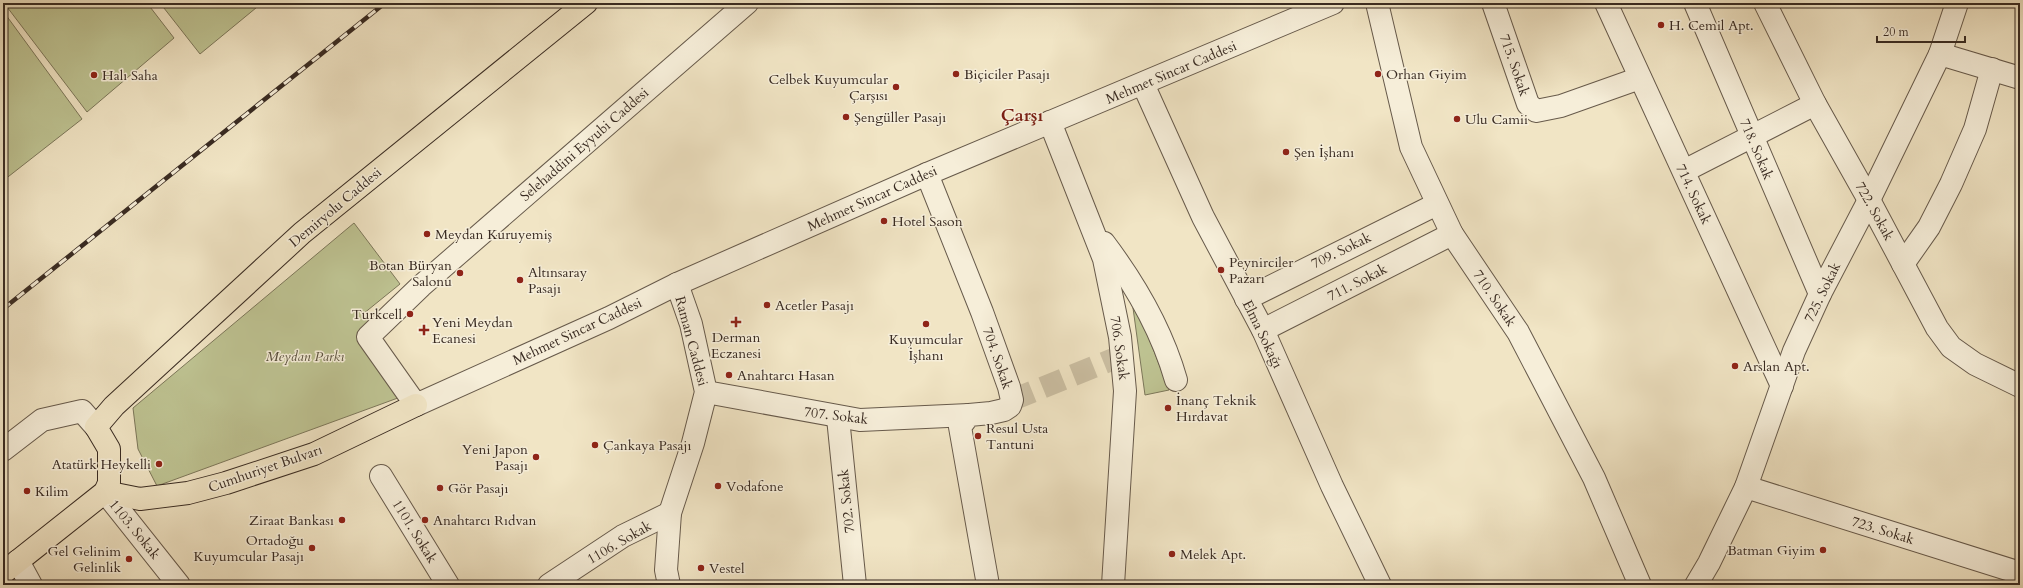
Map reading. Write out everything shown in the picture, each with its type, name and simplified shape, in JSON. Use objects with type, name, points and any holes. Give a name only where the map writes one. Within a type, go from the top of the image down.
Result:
[{"type":"main road","name":"Demiryolu Caddesi","points":[[96,427],[114,406],[302,233],[586,3]]},
{"type":"main road","name":"Cumhuriyet Bulvarı","points":[[105,492],[140,499],[188,493],[226,483],[314,454],[416,405]]},
{"type":"main road","points":[[10,567],[105,492],[109,483],[109,449],[96,427]]},
{"type":"street","name":"Selehaddini Eyyubi Caddesi","points":[[416,405],[368,337],[421,286],[747,3]]},
{"type":"street","name":"Mehmet Sincar Caddesi","points":[[416,405],[609,318],[677,284],[927,174],[1334,3]]},
{"type":"street","name":"710. Sokak","points":[[1377,3],[1411,147],[1452,234],[1518,332],[1594,478],[1640,585]]},
{"type":"street","name":"715. Sokak","points":[[1493,3],[1528,104],[1536,111],[1561,106],[1640,78]]},
{"type":"street","name":"714. Sokak","points":[[1606,3],[1782,386]]},
{"type":"street","name":"718. Sokak","points":[[1695,3],[1820,294]]},
{"type":"street","name":"722. Sokak","points":[[1765,3],[1815,104],[1869,200],[1937,328],[1951,347],[1975,364],[2020,386]]},
{"type":"street","name":"725. Sokak","points":[[1696,585],[1710,563],[1746,487],[1794,351],[1820,294],[1869,200],[1940,54],[1957,3]]},
{"type":"street","points":[[1940,54],[1992,68],[2020,78]]},
{"type":"street","points":[[1903,264],[1929,227],[1951,184],[1975,129],[1992,68]]},
{"type":"street","name":"Elma Sokağı","points":[[1143,84],[1202,218],[1263,330],[1332,486],[1380,585]]},
{"type":"street","points":[[1684,171],[1815,104]]},
{"type":"street","name":"706. Sokak","points":[[1050,122],[1104,260],[1120,337],[1126,391],[1113,585]]},
{"type":"street","name":"704. Sokak","points":[[927,174],[982,312],[1009,387],[1012,400],[1010,406],[1004,410],[969,415]]},
{"type":"street","name":"709. Sokak","points":[[1246,298],[1437,204]]},
{"type":"street","points":[[1090,224],[1115,258],[1143,303],[1172,366],[1176,380]]},
{"type":"street","name":"711. Sokak","points":[[1263,330],[1452,234]]},
{"type":"street","name":"Raman Caddesi","points":[[669,585],[666,570],[670,514],[693,443],[706,392],[691,324],[677,284]]},
{"type":"street","name":"707. Sokak","points":[[706,392],[838,418],[860,420],[969,415]]},
{"type":"street","points":[[3,450],[42,420],[82,411],[96,427]]},
{"type":"street","points":[[969,415],[960,427],[988,585]]},
{"type":"street","name":"702. Sokak","points":[[838,418],[855,585]]},
{"type":"street","name":"1101. Sokak","points":[[381,476],[448,585]]},
{"type":"street","name":"723. Sokak","points":[[1746,487],[2020,573]]},
{"type":"street","name":"1103. Sokak","points":[[105,492],[179,585]]},
{"type":"street","name":"1106. Sokak","points":[[549,585],[623,536],[670,514]]},
{"type":"street","points":[[10,567],[31,585]]},
{"type":"green space","name":"Halı Saha","points":[[4,3],[147,3],[174,38],[87,112]]},
{"type":"green space","points":[[160,3],[262,3],[200,54]]},
{"type":"green space","name":"Halı Saha","points":[[3,11],[82,119],[4,180],[3,179]]},
{"type":"green space","name":"Meydan Parkı","points":[[354,223],[400,284],[363,314],[417,391],[157,486],[138,449],[133,408]]},
{"type":"green space","points":[[1137,307],[1169,390],[1145,395],[1133,308]]},
{"type":"tunnel","points":[[1012,400],[1121,356]]},
{"type":"railway","points":[[3,309],[385,3]]},
{"type":"place","name":"H. Cemil Apt.","points":[[1661,25]]},
{"type":"place","name":"Biçiciler Pasajı","points":[[956,74]]},
{"type":"place","name":"Orhan Giyim","points":[[1378,74]]},
{"type":"place","name":"Halı Saha","points":[[94,75]]},
{"type":"place","name":"Celbek Kuyumcular Çarşısı","points":[[896,87]]},
{"type":"place","name":"Şengüller Pasajı","points":[[846,117]]},
{"type":"place","name":"Ulu Camii","points":[[1457,119]]},
{"type":"place","name":"Şen İşhanı","points":[[1286,152]]},
{"type":"place","name":"Hotel Sason","points":[[884,221]]},
{"type":"place","name":"Meydan Kuruyemiş","points":[[427,234]]},
{"type":"place","name":"Peynirciler Pazarı","points":[[1221,270]]},
{"type":"place","name":"Botan Büryan Salonu","points":[[460,273]]},
{"type":"place","name":"Altınsaray Pasajı","points":[[520,280]]},
{"type":"place","name":"Acetler Pasajı","points":[[767,305]]},
{"type":"place","name":"Turkcell","points":[[410,314]]},
{"type":"place","name":"Derman Eczanesi","points":[[736,322]]},
{"type":"place","name":"Kuyumcular İşhanı","points":[[926,324]]},
{"type":"place","name":"Yeni Meydan Ecanesi","points":[[424,330]]},
{"type":"place","name":"Arslan Apt.","points":[[1735,366]]},
{"type":"place","name":"Anahtarcı Hasan","points":[[729,375]]},
{"type":"place","name":"İnanç Teknik Hırdavat","points":[[1168,408]]},
{"type":"place","name":"Resul Usta Tantuni","points":[[978,436]]},
{"type":"place","name":"Çankaya Pasajı","points":[[595,445]]},
{"type":"place","name":"Yeni Japon Pasajı","points":[[536,457]]},
{"type":"place","name":"Atatürk Heykelli","points":[[159,464]]},
{"type":"place","name":"Vodafone","points":[[718,486]]},
{"type":"place","name":"Gör Pasajı","points":[[440,488]]},
{"type":"place","name":"Kilim","points":[[27,491]]},
{"type":"place","name":"Ziraat Bankası","points":[[342,520]]},
{"type":"place","name":"Anahtarcı Rıdvan","points":[[425,520]]},
{"type":"place","name":"Ortadoğu Kuyumcular Pasajı","points":[[312,548]]},
{"type":"place","name":"Batman Giyim","points":[[1823,550]]},
{"type":"place","name":"Melek Apt.","points":[[1172,554]]},
{"type":"place","name":"Gel Gelinim Gelinlik","points":[[129,559]]},
{"type":"place","name":"Vestel","points":[[701,568]]},
{"type":"district","name":"Çarşı","points":[[1022,115]]}]
